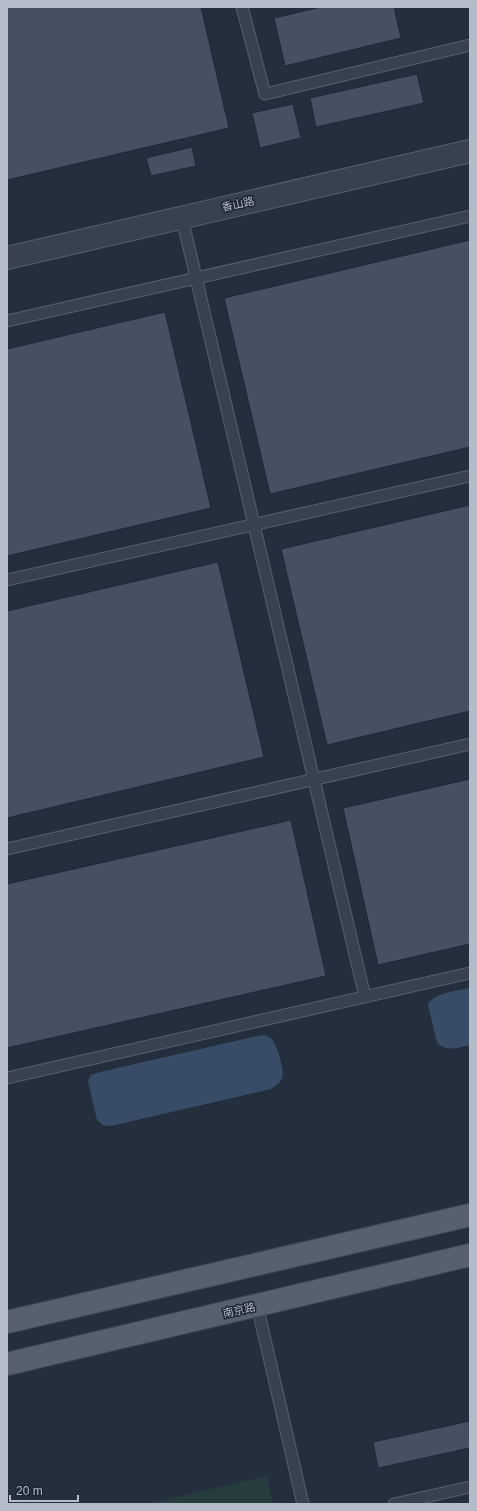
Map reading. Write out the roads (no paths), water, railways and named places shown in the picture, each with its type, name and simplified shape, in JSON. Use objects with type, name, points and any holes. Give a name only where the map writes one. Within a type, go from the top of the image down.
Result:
[{"type":"main road","points":[[7,1322],[470,1215]]},
{"type":"main road","name":"南京路","points":[[7,1364],[470,1255]]},
{"type":"street","name":"香山路","points":[[7,258],[470,151]]},
{"type":"lane","points":[[242,7],[264,94],[470,45]]},
{"type":"lane","points":[[7,321],[470,216]]},
{"type":"lane","points":[[182,218],[365,997]]},
{"type":"lane","points":[[7,580],[470,476]]},
{"type":"lane","points":[[7,849],[470,744]]},
{"type":"lane","points":[[7,1078],[470,972]]},
{"type":"lane","points":[[258,1305],[303,1504]]},
{"type":"lane","points":[[394,1504],[470,1486]]},
{"type":"water","points":[[470,988],[470,1045],[445,1048],[437,1043],[428,1004],[441,994]]},
{"type":"water","points":[[264,1035],[271,1038],[274,1042],[280,1058],[283,1075],[281,1080],[271,1089],[111,1126],[103,1125],[97,1120],[88,1081],[91,1075]]}]
